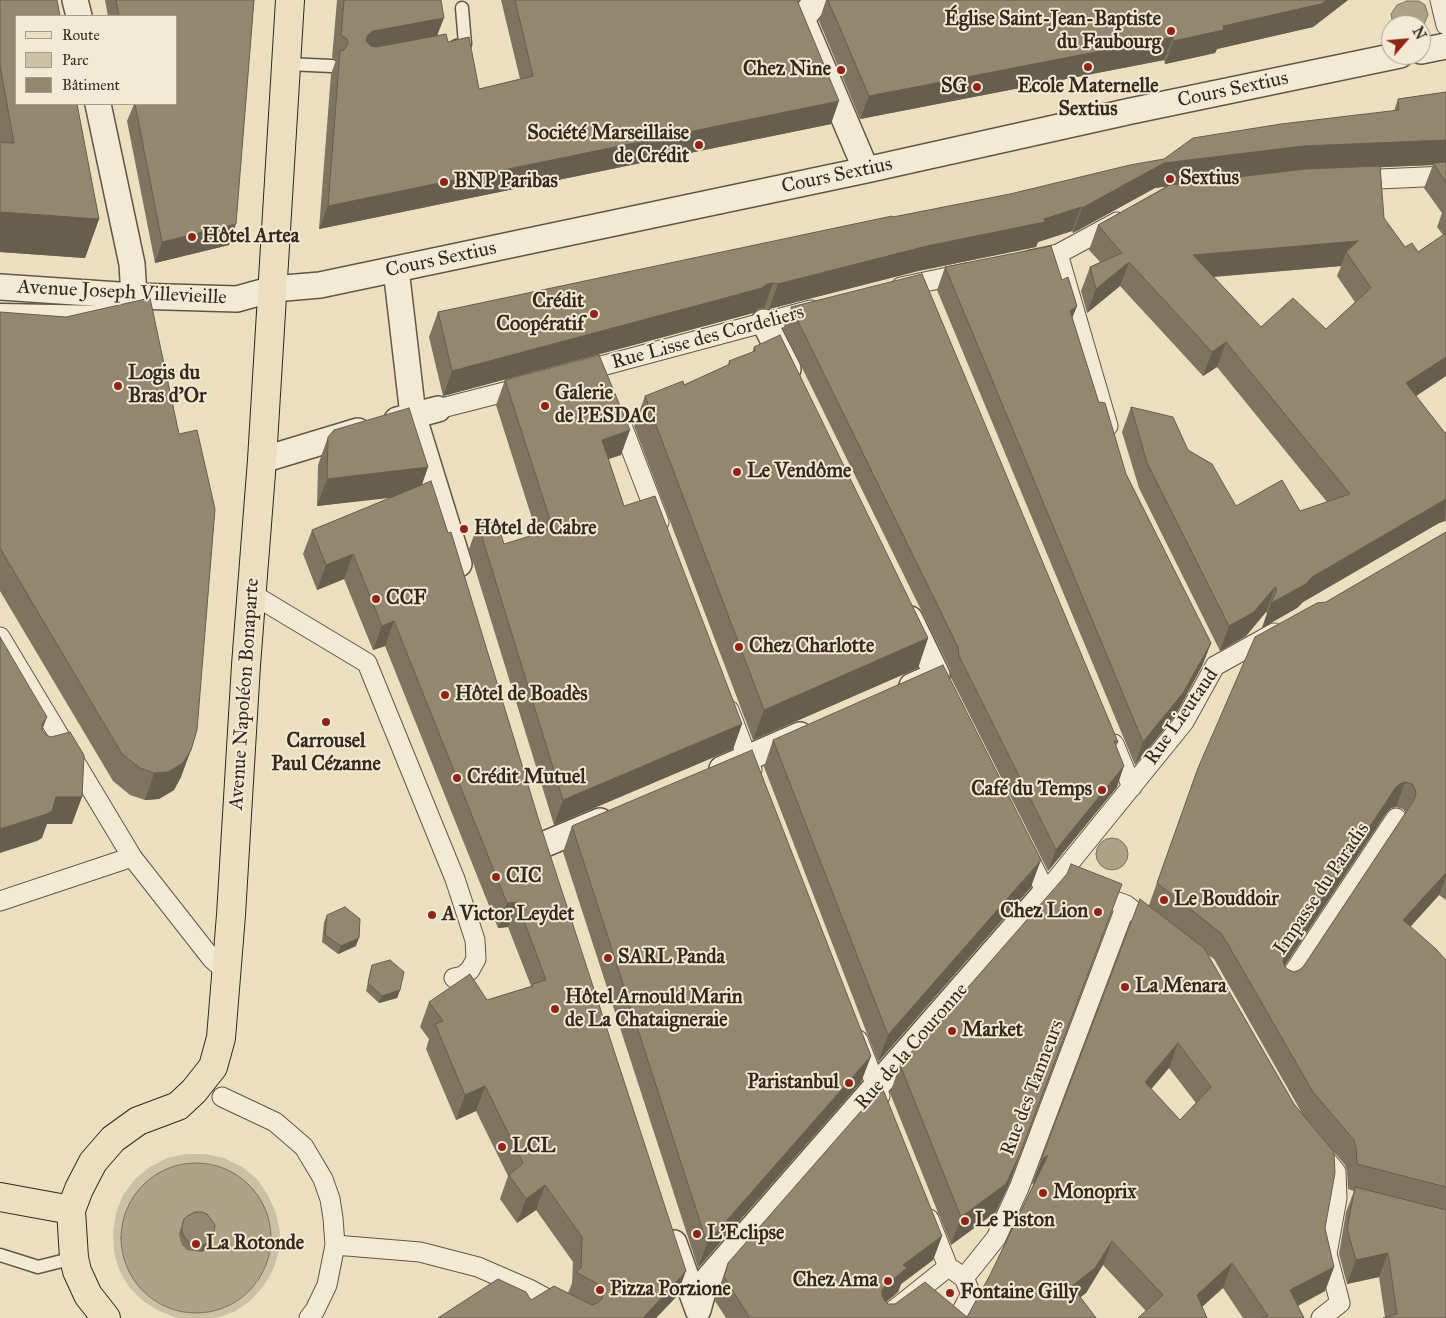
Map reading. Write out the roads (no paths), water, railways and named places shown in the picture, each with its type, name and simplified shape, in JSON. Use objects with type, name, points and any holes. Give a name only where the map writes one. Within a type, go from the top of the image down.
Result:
[{"type":"main road","name":"Avenue Napoléon Bonaparte","points":[[72,1210],[88,1169],[113,1139],[138,1122],[208,1094],[221,1038],[262,460],[290,0]]},
{"type":"main road","points":[[0,1197],[72,1210],[74,1258],[77,1271],[88,1295],[106,1318]]},
{"type":"street","points":[[75,0],[79,15]]},
{"type":"street","points":[[817,0],[802,19],[866,170]]},
{"type":"street","points":[[1440,0],[1446,25]]},
{"type":"street","points":[[1431,49],[1446,46]]},
{"type":"street","name":"Cours Sextius","points":[[273,289],[320,285],[1381,59]]},
{"type":"street","points":[[98,105],[132,264],[126,307]]},
{"type":"street","points":[[1343,180],[1446,176]]},
{"type":"street","points":[[1009,264],[1058,254],[1132,213]]},
{"type":"street","points":[[1058,254],[1114,444]]},
{"type":"street","points":[[396,269],[413,415],[467,589]]},
{"type":"street","points":[[884,292],[980,270]]},
{"type":"street","points":[[921,282],[928,301]]},
{"type":"street","name":"Avenue Joseph Villevieille","points":[[0,287],[126,307],[237,299],[273,289]]},
{"type":"street","name":"Rue Lisse des Cordeliers","points":[[562,377],[829,306]]},
{"type":"street","points":[[764,322],[799,392]]},
{"type":"street","points":[[600,367],[663,535]]},
{"type":"street","points":[[262,460],[413,415],[543,382]]},
{"type":"street","points":[[252,594],[367,663],[455,879],[475,940],[476,959],[470,970],[463,976],[454,978]]},
{"type":"street","points":[[892,695],[942,684],[898,596]]},
{"type":"street","name":"Rue Lieutaud","points":[[1132,787],[1184,722],[1215,666],[1293,623]]},
{"type":"street","points":[[0,637],[58,748],[132,857],[212,959],[227,972]]},
{"type":"street","points":[[1207,649],[1215,666]]},
{"type":"street","points":[[723,693],[758,786]]},
{"type":"street","points":[[702,778],[820,727]]},
{"type":"street","points":[[1108,732],[1132,787]]},
{"type":"street","name":"Rue de la Couronne","points":[[697,1315],[706,1281],[881,1098],[1132,787]]},
{"type":"street","points":[[545,844],[619,813]]},
{"type":"street","name":"Impasse du Paradis","points":[[1285,985],[1396,818]]},
{"type":"street","points":[[1016,832],[1052,885],[1126,905],[1165,935]]},
{"type":"street","points":[[0,901],[132,857]]},
{"type":"street","name":"Rue des Tanneurs","points":[[958,1318],[968,1286],[996,1238],[1020,1188],[1126,905]]},
{"type":"street","points":[[852,1024],[881,1098]]},
{"type":"street","points":[[208,1094],[275,1122],[304,1147],[323,1179],[334,1218],[335,1245],[327,1285],[309,1318]]},
{"type":"street","points":[[1306,1137],[1336,1172],[1346,1201],[1327,1254],[1340,1303],[1321,1318]]},
{"type":"street","points":[[924,1205],[948,1267],[968,1286]]},
{"type":"street","points":[[666,1218],[697,1315]]},
{"type":"street","points":[[335,1245],[420,1252],[478,1267],[531,1290],[583,1318]]},
{"type":"street","points":[[884,1318],[948,1267]]},
{"type":"lane","points":[[447,47],[465,44],[462,8]]},
{"type":"lane","points":[[287,64],[332,66]]},
{"type":"lane","points":[[0,310],[126,307]]},
{"type":"lane","points":[[0,1255],[38,1267],[74,1258]]},
{"type":"place","name":"Église Saint-Jean-Baptiste du Faubourg","points":[[1171,31]]},
{"type":"place","name":"Ecole Maternelle Sextius","points":[[1088,67]]},
{"type":"place","name":"Chez Nine","points":[[841,70]]},
{"type":"place","name":"SG","points":[[977,87]]},
{"type":"place","name":"Société Marseillaise de Crédit","points":[[699,145]]},
{"type":"place","name":"Sextius","points":[[1170,179]]},
{"type":"place","name":"BNP Paribas","points":[[444,182]]},
{"type":"place","name":"Hôtel Artea","points":[[192,237]]},
{"type":"place","name":"Crédit Coopératif","points":[[594,314]]},
{"type":"place","name":"Logis du Bras d'Or","points":[[118,386]]},
{"type":"place","name":"Galerie de l'ESDAC","points":[[545,406]]},
{"type":"place","name":"Le Vendôme","points":[[737,472]]},
{"type":"place","name":"Hôtel de Cabre","points":[[464,529]]},
{"type":"place","name":"CCF","points":[[376,599]]},
{"type":"place","name":"Chez Charlotte","points":[[739,647]]},
{"type":"place","name":"Hôtel de Boadès","points":[[445,695]]},
{"type":"place","name":"Carrousel Paul Cézanne","points":[[326,722]]},
{"type":"place","name":"Crédit Mutuel","points":[[457,778]]},
{"type":"place","name":"Café du Temps","points":[[1102,790]]},
{"type":"place","name":"CIC","points":[[496,877]]},
{"type":"place","name":"Le Bouddoir","points":[[1164,900]]},
{"type":"place","name":"Chez Lion","points":[[1098,912]]},
{"type":"place","name":"A Victor Leydet","points":[[432,915]]},
{"type":"place","name":"SARL Panda","points":[[608,958]]},
{"type":"place","name":"La Menara","points":[[1125,987]]},
{"type":"place","name":"Hôtel Arnould Marin de La Chataigneraie","points":[[555,1009]]},
{"type":"place","name":"Market","points":[[952,1031]]},
{"type":"place","name":"Paristanbul","points":[[849,1083]]},
{"type":"place","name":"LCL","points":[[502,1147]]},
{"type":"place","name":"Monoprix","points":[[1043,1193]]},
{"type":"place","name":"Le Piston","points":[[965,1221]]},
{"type":"place","name":"L'Eclipse","points":[[697,1234]]},
{"type":"place","name":"La Rotonde","points":[[196,1244]]},
{"type":"place","name":"Chez Ama","points":[[888,1281]]},
{"type":"place","name":"Pizza Porzione","points":[[600,1290]]},
{"type":"place","name":"Fontaine Gilly","points":[[950,1293]]}]
